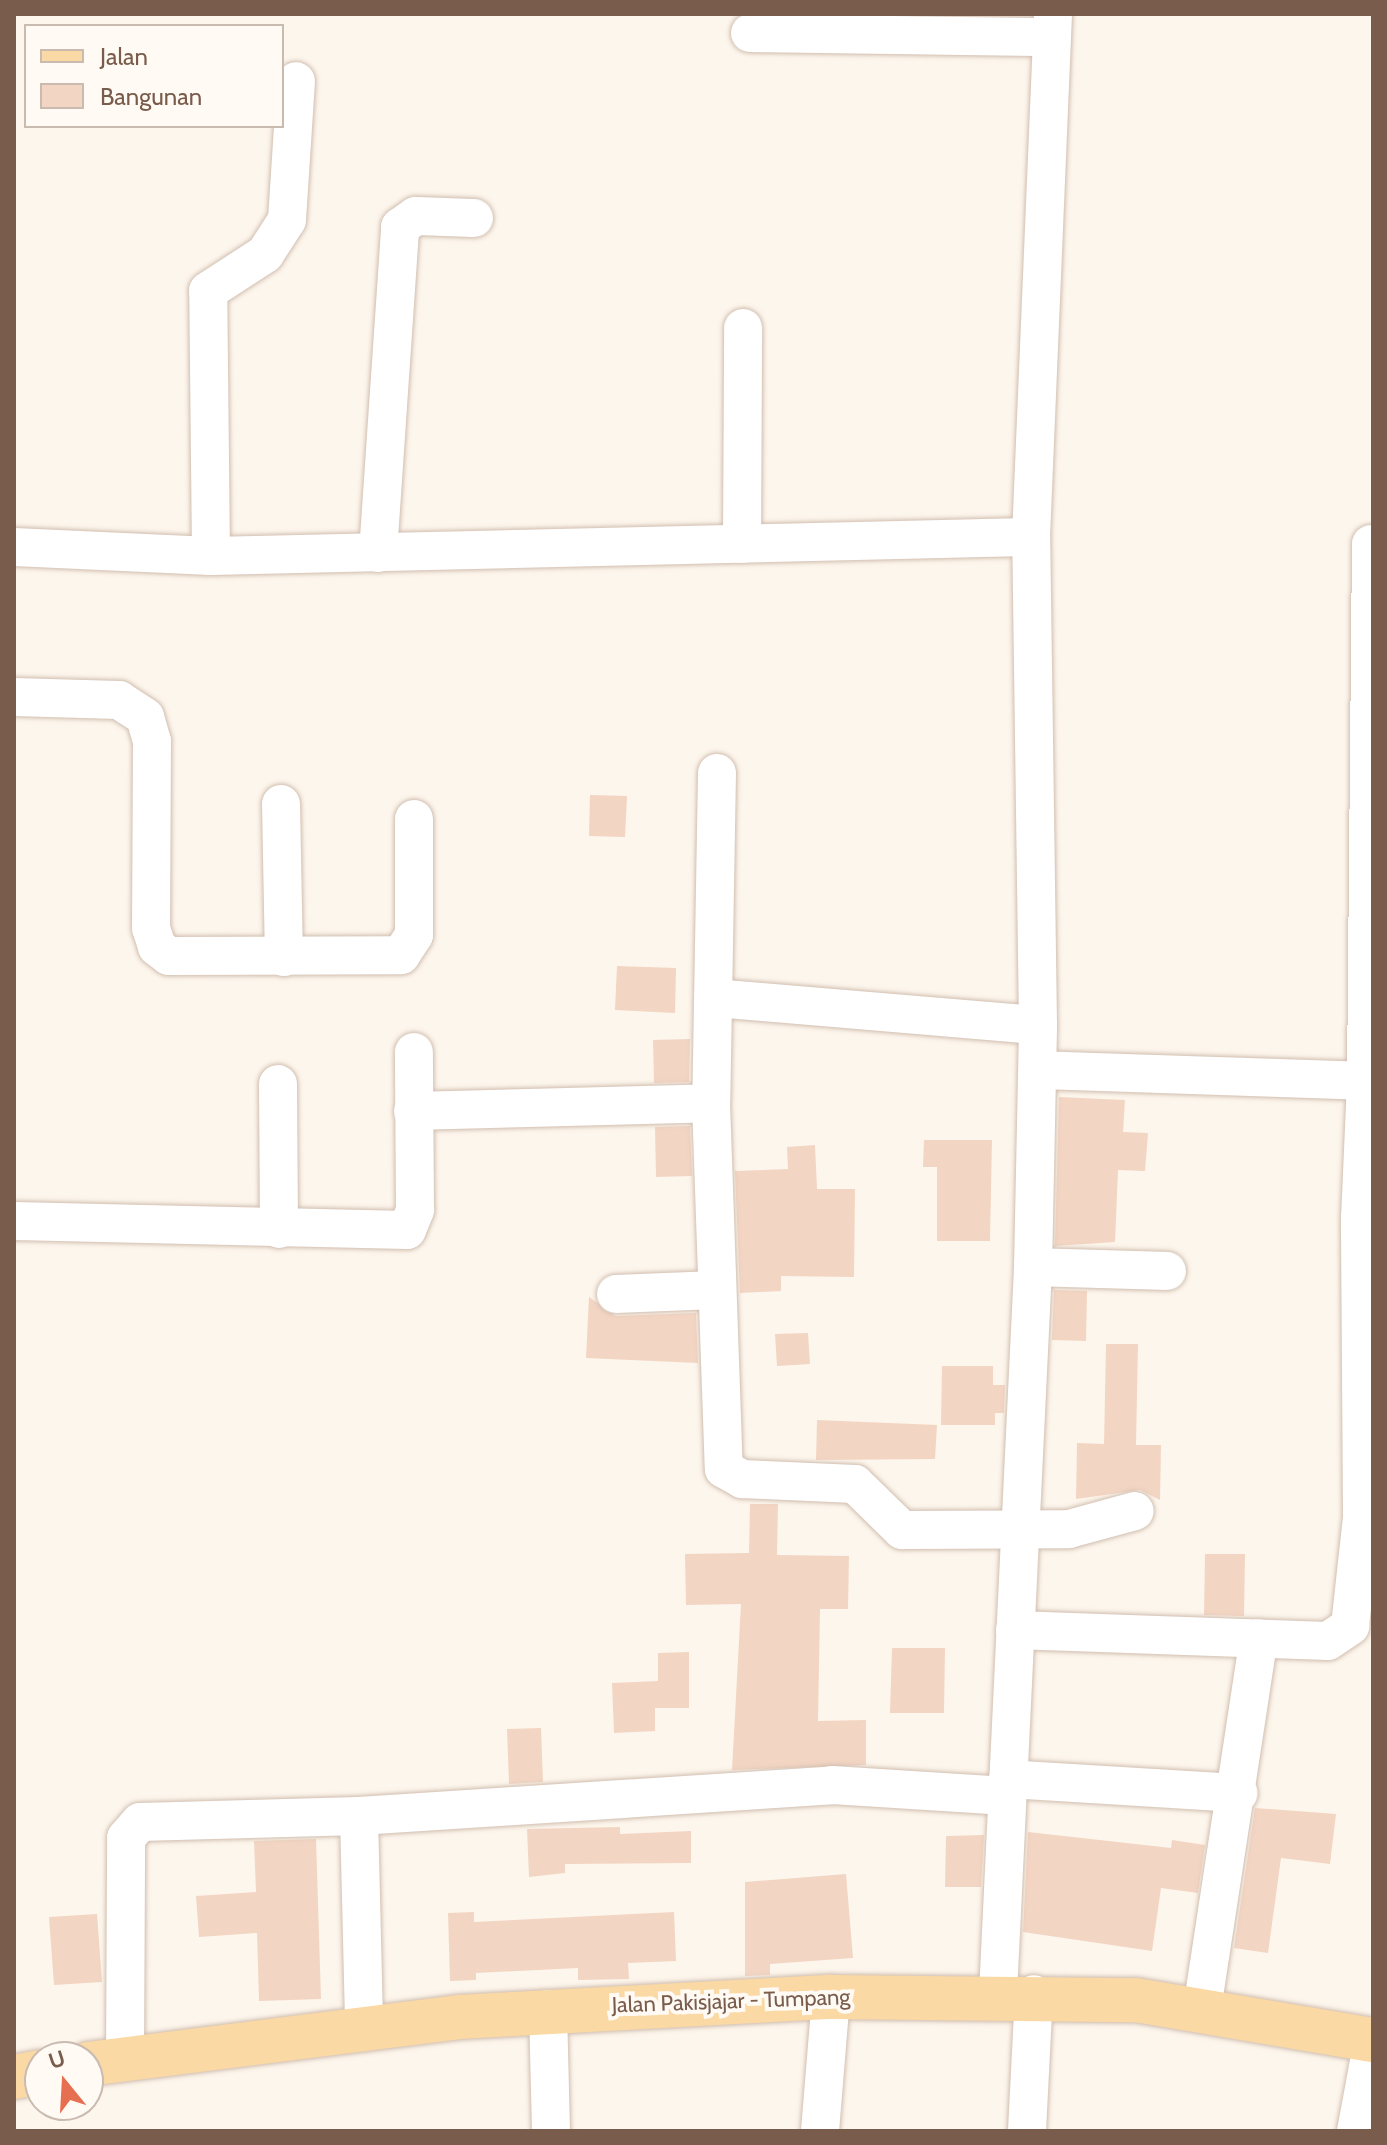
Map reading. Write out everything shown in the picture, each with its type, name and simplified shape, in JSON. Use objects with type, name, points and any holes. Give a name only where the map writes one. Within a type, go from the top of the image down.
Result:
[{"type":"main road","name":"Jalan Pakisjajar - Tumpang","points":[[107,2061],[364,2028],[548,2009],[831,1997],[1016,1994],[1202,2009],[1373,2040]]},
{"type":"street","points":[[750,33],[1053,25],[1031,537],[1038,1025],[1033,1267],[1017,1527],[1008,1787],[1016,1994],[1027,2131]]},
{"type":"street","points":[[211,556],[208,291],[265,254],[287,220],[296,81]]},
{"type":"street","points":[[378,553],[400,227],[416,216],[474,218]]},
{"type":"street","points":[[742,544],[743,328]]},
{"type":"street","points":[[14,547],[211,556],[1031,537]]},
{"type":"street","points":[[1015,1630],[1328,1641],[1344,1634],[1354,1612],[1367,1518],[1371,544]]},
{"type":"street","points":[[14,697],[119,700],[145,717],[152,741],[150,916],[162,953],[376,959],[409,950],[414,819]]},
{"type":"street","points":[[717,773],[711,1103],[719,1454],[731,1477],[855,1484],[902,1530],[1084,1528],[1135,1511]]},
{"type":"street","points":[[281,804],[284,957]]},
{"type":"street","points":[[714,998],[1038,1025]]},
{"type":"street","points":[[14,1221],[279,1229],[411,1227],[414,1052]]},
{"type":"street","points":[[1038,1070],[1369,1081]]},
{"type":"street","points":[[278,1084],[279,1229]]},
{"type":"street","points":[[413,1111],[711,1103]]},
{"type":"street","points":[[1033,1267],[1167,1271]]},
{"type":"street","points":[[616,1294],[715,1290]]},
{"type":"street","points":[[1202,2009],[1239,1793],[1259,1638]]},
{"type":"street","points":[[107,2061],[129,1827],[152,1820],[359,1816],[832,1785],[1239,1793]]},
{"type":"street","points":[[359,1816],[364,2028]]},
{"type":"street","points":[[820,2131],[831,1997]]},
{"type":"street","points":[[548,2009],[551,2131]]},
{"type":"street","points":[[1356,2131],[1373,2040]]},
{"type":"building","points":[[590,795],[627,796],[625,837],[589,836]]},
{"type":"building","points":[[617,966],[676,968],[675,1013],[615,1010]]},
{"type":"building","points":[[690,1039],[689,1082],[654,1083],[653,1040]]},
{"type":"building","points":[[1059,1097],[1125,1100],[1123,1132],[1148,1133],[1145,1171],[1118,1170],[1115,1242],[1055,1246]]},
{"type":"building","points":[[690,1126],[692,1176],[656,1177],[655,1127]]},
{"type":"building","points":[[924,1140],[992,1140],[990,1241],[937,1241],[937,1167],[923,1167]]},
{"type":"building","points":[[815,1145],[817,1189],[855,1189],[854,1277],[781,1276],[781,1291],[740,1293],[735,1171],[788,1169],[787,1147]]},
{"type":"building","points":[[1054,1290],[1087,1291],[1086,1341],[1052,1340]]},
{"type":"building","points":[[589,1297],[616,1316],[696,1313],[698,1363],[586,1358]]},
{"type":"building","points":[[808,1333],[810,1364],[777,1366],[775,1334]]},
{"type":"building","points":[[1106,1344],[1138,1344],[1136,1445],[1161,1445],[1160,1500],[1140,1490],[1076,1499],[1077,1443],[1104,1444]]},
{"type":"building","points":[[942,1366],[993,1366],[993,1385],[1005,1385],[1004,1413],[995,1413],[995,1425],[941,1425]]},
{"type":"building","points":[[817,1420],[937,1425],[935,1459],[816,1460]]},
{"type":"building","points":[[750,1504],[778,1504],[777,1555],[849,1556],[848,1609],[820,1609],[818,1721],[866,1720],[866,1765],[732,1770],[741,1604],[686,1605],[685,1554],[749,1553]]},
{"type":"building","points":[[1205,1554],[1245,1554],[1244,1616],[1204,1615]]},
{"type":"building","points":[[892,1648],[945,1648],[944,1713],[890,1713]]},
{"type":"building","points":[[689,1652],[689,1708],[655,1708],[655,1731],[614,1733],[612,1683],[658,1681],[658,1653]]},
{"type":"building","points":[[541,1728],[543,1782],[509,1784],[507,1729]]},
{"type":"building","points":[[1255,1808],[1336,1814],[1330,1864],[1281,1858],[1268,1953],[1234,1948]]},
{"type":"building","points":[[620,1827],[620,1834],[691,1831],[691,1863],[565,1864],[565,1873],[529,1877],[527,1829]]},
{"type":"building","points":[[1028,1832],[1171,1848],[1172,1840],[1205,1845],[1198,1893],[1161,1888],[1152,1951],[1023,1932]]},
{"type":"building","points":[[984,1835],[981,1887],[945,1887],[946,1836]]},
{"type":"building","points":[[316,1839],[321,1999],[259,2001],[257,1933],[199,1937],[196,1896],[256,1892],[254,1841]]},
{"type":"building","points":[[846,1874],[853,1958],[770,1964],[770,1975],[745,1976],[745,1882]]},
{"type":"building","points":[[474,1912],[474,1922],[674,1912],[676,1961],[628,1963],[629,1979],[578,1980],[578,1968],[476,1973],[476,1980],[450,1981],[448,1913]]},
{"type":"building","points":[[97,1914],[102,1982],[54,1985],[49,1917]]}]
